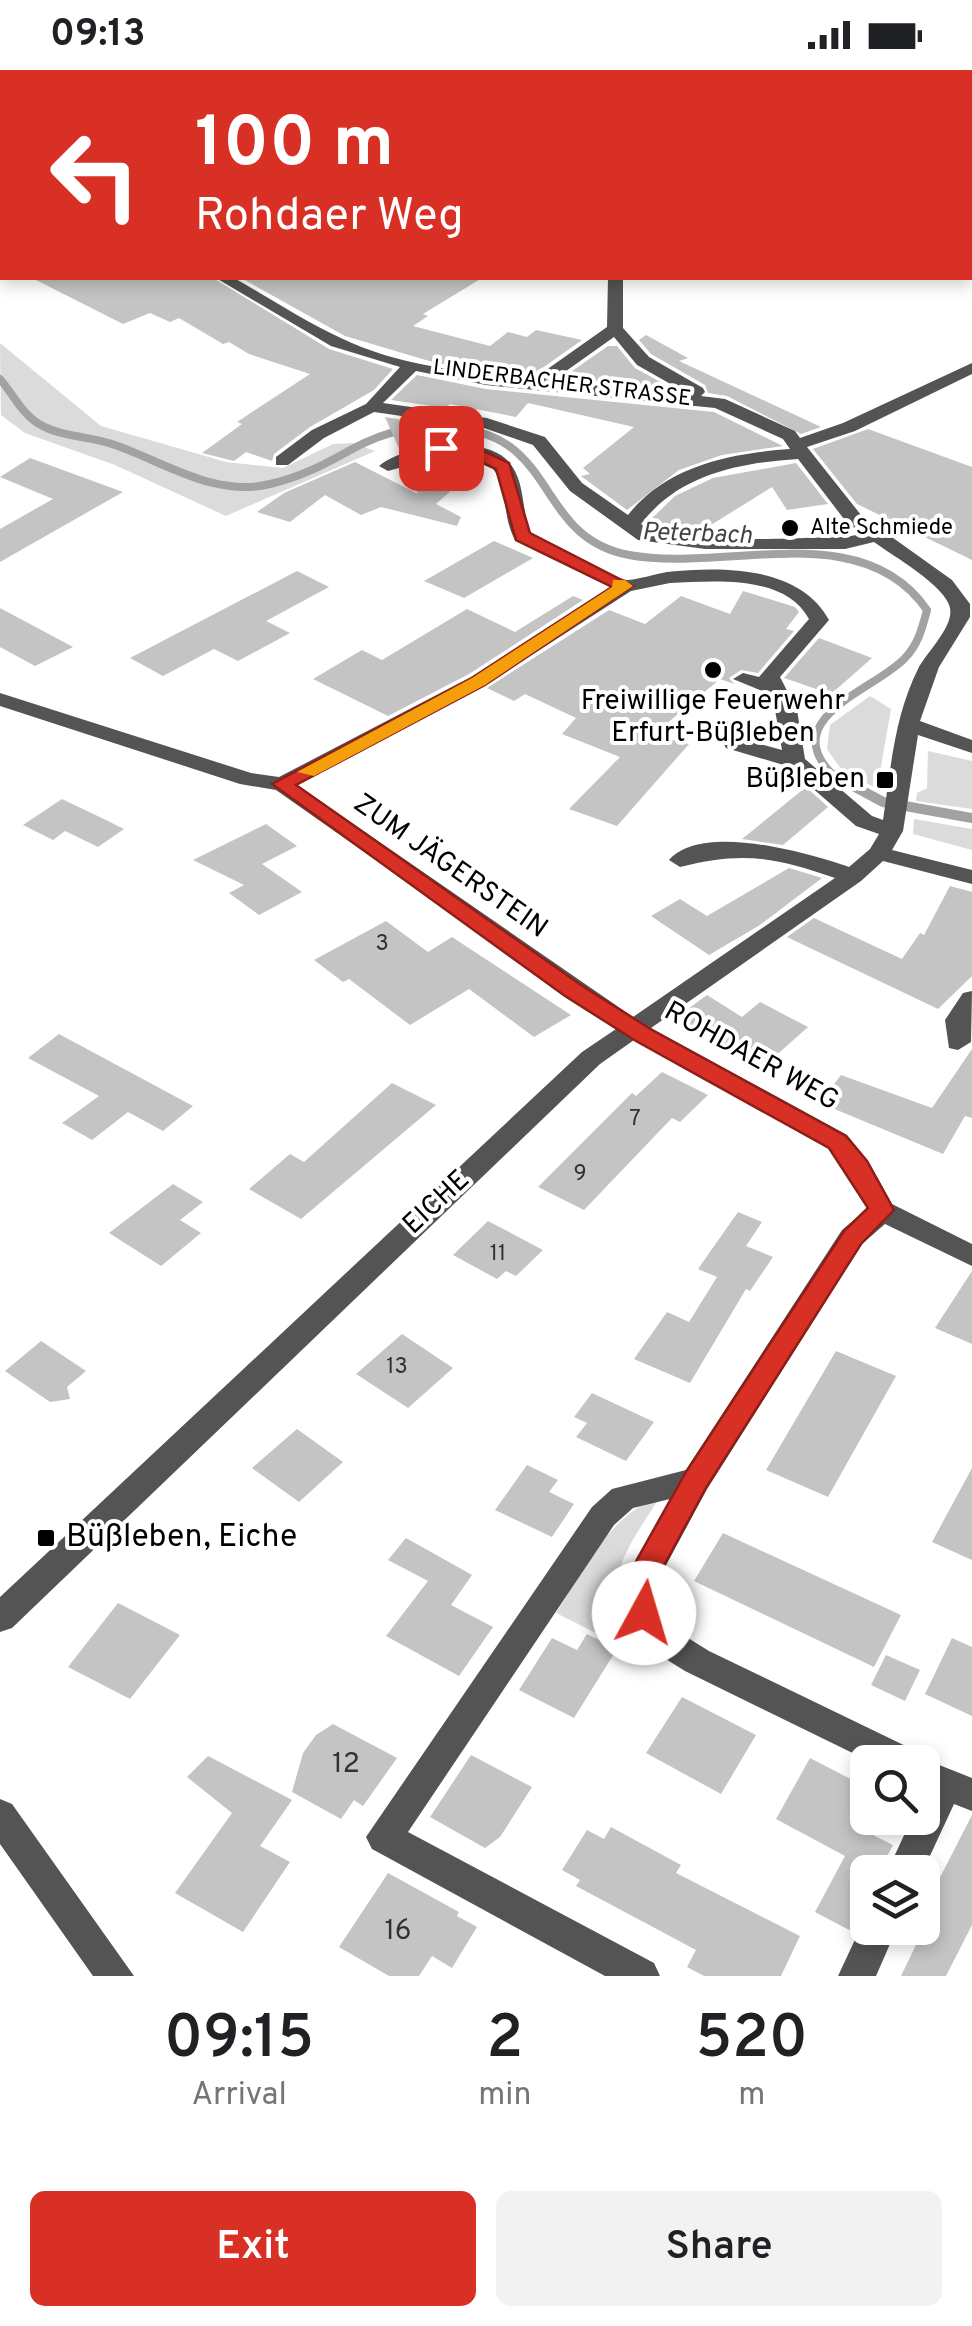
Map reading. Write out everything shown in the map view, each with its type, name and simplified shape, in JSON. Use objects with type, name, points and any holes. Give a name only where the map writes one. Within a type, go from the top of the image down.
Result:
[{"type":"street","name":"LINDERBACHER STRASSE","points":[[228,280],[336,342],[411,366],[720,403],[802,449],[843,508],[944,584],[960,604],[960,616],[929,667],[908,724],[889,822]]},
{"type":"street","points":[[616,280],[615,330],[629,348],[658,372],[720,403]]},
{"type":"street","points":[[538,384],[615,330]]},
{"type":"street","points":[[282,461],[318,434],[372,407],[380,394],[411,366]]},
{"type":"street","points":[[629,527],[655,496],[695,473],[742,458],[802,449],[972,368]]},
{"type":"street","points":[[372,407],[487,423],[538,440],[576,487],[644,536],[705,543],[845,543],[877,536]]},
{"type":"street","points":[[388,466],[441,448],[490,458],[510,476],[522,536],[624,586]]},
{"type":"street","points":[[282,784],[478,682],[624,586],[649,576],[741,577],[803,596],[817,609],[818,620],[770,676],[786,710],[795,761]]},
{"type":"street","points":[[743,679],[776,689]]},
{"type":"street","name":"ZUM JÄGERSTEIN","points":[[0,699],[248,778],[282,784],[631,1027]]},
{"type":"street","points":[[908,724],[972,747]]},
{"type":"street","points":[[734,743],[795,761],[864,821],[889,822],[972,878]]},
{"type":"street","name":"EICHE","points":[[3,1610],[576,1072],[631,1027],[853,876],[889,822]]},
{"type":"street","points":[[680,860],[696,851],[798,857],[853,876]]},
{"type":"street","points":[[958,1042],[956,1020],[972,999]]},
{"type":"street","name":"ROHDAER WEG","points":[[631,1027],[838,1142],[882,1210]]},
{"type":"street","points":[[869,1745],[697,1662],[660,1638],[644,1613],[641,1581],[696,1480],[852,1237],[882,1210],[972,1256]]},
{"type":"street","points":[[641,1976],[384,1837],[603,1516],[623,1498],[696,1480]]},
{"type":"street","points":[[913,1855],[947,1783]]},
{"type":"street","points":[[0,1814],[115,1976]]},
{"type":"street","points":[[856,1976],[871,1945]]},
{"type":"shaded area","points":[[0,343],[101,426],[226,462],[283,468],[333,444],[353,443],[375,451],[226,516],[115,465],[25,433],[1,415]]},
{"type":"shaded area","points":[[870,696],[891,709],[877,789],[841,769],[827,749],[830,725]]},
{"type":"shaded area","points":[[928,751],[972,761],[972,809],[916,801],[917,793],[927,788]]},
{"type":"shaded area","points":[[914,819],[972,829],[972,850],[913,834]]},
{"type":"shaded area","points":[[660,1497],[624,1557],[616,1594],[619,1614],[644,1657],[556,1613],[612,1530]]},
{"type":"building","points":[[36,280],[216,280],[329,349],[393,369],[374,390],[310,427],[274,454],[272,461],[246,452],[234,461],[202,453],[242,424],[237,422],[310,374],[249,354],[229,342],[223,344],[179,318],[170,322],[150,313],[123,324]]},
{"type":"building","points":[[245,280],[479,280],[423,314],[428,316],[413,326],[490,346],[508,332],[527,337],[536,330],[582,340],[531,376],[436,363],[345,336]]},
{"type":"building","points":[[646,335],[688,358],[679,361],[821,427],[801,434],[727,396],[708,393],[705,385],[651,354],[639,340]]},
{"type":"building","points":[[608,346],[617,346],[635,368],[673,389],[562,378]]},
{"type":"building","points":[[417,375],[486,389],[714,412],[783,446],[722,455],[679,470],[627,510],[581,476],[590,474],[583,468],[634,427],[528,403],[516,417],[450,404],[445,408],[391,400]]},
{"type":"building","points":[[385,417],[428,424],[421,430],[427,444],[400,451]]},
{"type":"building","points":[[868,429],[972,467],[972,560],[857,504],[813,449]]},
{"type":"building","points":[[30,458],[123,492],[0,562],[0,529],[53,499],[0,477]]},
{"type":"building","points":[[355,462],[418,494],[408,470],[435,462],[471,473],[436,504],[461,517],[457,526],[381,507],[361,515],[325,495],[290,522],[257,512],[284,493]]},
{"type":"building","points":[[796,463],[828,504],[787,510],[772,487],[698,533],[647,523],[675,496],[713,478]]},
{"type":"building","points":[[494,541],[533,558],[464,598],[424,581]]},
{"type":"building","points":[[297,571],[329,587],[266,621],[290,633],[238,661],[214,649],[163,676],[130,658]]},
{"type":"building","points":[[743,591],[795,607],[799,612],[786,629],[794,631],[758,673],[741,670],[729,678],[734,684],[720,679],[653,735],[689,744],[617,826],[569,809],[620,757],[562,734],[576,718],[525,694],[514,701],[487,688],[609,610],[645,624],[681,596],[730,614]]},
{"type":"building","points":[[573,596],[583,600],[469,674],[388,716],[313,679],[362,650],[382,660],[467,609],[515,632]]},
{"type":"building","points":[[0,608],[73,647],[35,666],[0,647]]},
{"type":"building","points":[[819,638],[872,658],[831,694],[784,678]]},
{"type":"building","points":[[806,787],[828,807],[783,845],[742,839]]},
{"type":"building","points":[[62,799],[124,829],[98,847],[65,831],[53,840],[23,825]]},
{"type":"building","points":[[266,824],[297,846],[262,864],[302,892],[259,915],[229,893],[244,885],[193,860]]},
{"type":"building","points":[[789,868],[822,878],[760,925],[709,955],[651,916],[680,899],[707,916]]},
{"type":"building","points":[[950,886],[972,892],[972,976],[938,1009],[787,937],[814,918],[902,959],[920,933],[924,935]]},
{"type":"building","points":[[386,921],[428,952],[452,937],[571,1015],[534,1037],[469,989],[410,1025],[349,979],[343,982],[314,960]]},
{"type":"building","points":[[707,995],[742,1017],[760,1002],[808,1027],[763,1067],[677,1017]]},
{"type":"building","points":[[59,1034],[193,1106],[163,1131],[128,1112],[92,1140],[62,1123],[99,1096],[28,1058]]},
{"type":"building","points":[[972,1049],[972,1118],[965,1116],[943,1154],[820,1103],[841,1075],[932,1108]]},
{"type":"building","points":[[662,1072],[708,1095],[680,1122],[672,1118],[584,1210],[538,1187],[632,1093],[636,1096]]},
{"type":"building","points":[[392,1083],[436,1105],[301,1219],[249,1189],[290,1154],[304,1162]]},
{"type":"building","points":[[173,1184],[203,1202],[180,1220],[201,1233],[161,1266],[109,1233]]},
{"type":"building","points":[[738,1212],[762,1222],[746,1246],[773,1257],[750,1291],[746,1289],[690,1383],[634,1359],[667,1312],[689,1322],[717,1277],[698,1269]]},
{"type":"building","points":[[488,1221],[543,1250],[516,1276],[506,1271],[497,1279],[453,1255]]},
{"type":"building","points":[[972,1271],[972,1344],[935,1328]]},
{"type":"building","points":[[402,1334],[453,1368],[408,1408],[356,1374]]},
{"type":"building","points":[[41,1341],[86,1371],[67,1387],[70,1399],[50,1402],[5,1371]]},
{"type":"building","points":[[836,1351],[896,1376],[828,1497],[766,1470]]},
{"type":"building","points":[[592,1393],[654,1422],[626,1461],[576,1437],[587,1423],[574,1417]]},
{"type":"building","points":[[297,1429],[343,1462],[299,1502],[252,1468]]},
{"type":"building","points":[[527,1465],[558,1480],[549,1492],[574,1504],[552,1537],[495,1510]]},
{"type":"building","points":[[972,1468],[972,1560],[932,1542]]},
{"type":"building","points":[[723,1533],[901,1615],[874,1667],[694,1581]]},
{"type":"building","points":[[406,1538],[472,1575],[451,1605],[493,1627],[459,1676],[386,1636],[428,1581],[388,1560]]},
{"type":"building","points":[[118,1603],[180,1635],[130,1699],[68,1667]]},
{"type":"building","points":[[587,1634],[617,1649],[574,1718],[519,1690],[552,1638],[577,1650]]},
{"type":"building","points":[[952,1638],[972,1647],[972,1716],[925,1694]]},
{"type":"building","points":[[886,1655],[920,1670],[905,1701],[871,1685]]},
{"type":"building","points":[[682,1697],[756,1735],[721,1794],[646,1753]]},
{"type":"building","points":[[333,1724],[397,1758],[363,1806],[354,1800],[341,1819],[292,1792],[303,1753],[316,1735]]},
{"type":"building","points":[[471,1755],[532,1787],[500,1837],[485,1848],[430,1817]]},
{"type":"building","points":[[208,1756],[292,1800],[260,1846],[290,1862],[243,1932],[175,1893],[232,1813],[187,1777]]},
{"type":"building","points":[[810,1758],[850,1779],[850,1835],[873,1835],[893,1845],[888,1855],[850,1855],[850,1930],[815,1912],[845,1856],[776,1819]]},
{"type":"building","points":[[972,1815],[972,1925],[946,1976],[901,1976],[916,1945],[940,1945],[940,1877]]},
{"type":"building","points":[[611,1827],[681,1865],[676,1873],[800,1936],[781,1976],[704,1976],[687,1967],[696,1950],[576,1886],[580,1880],[562,1870],[587,1830],[604,1839]]},
{"type":"building","points":[[388,1873],[459,1912],[457,1916],[477,1927],[452,1968],[432,1956],[419,1976],[389,1976],[339,1947]]},
{"type":"waterway","name":"Peterbach","points":[[0,379],[28,415],[47,428],[112,444],[209,482],[249,487],[270,484],[320,466],[380,436],[430,427],[463,429],[493,437],[516,451],[578,530],[600,545],[629,555],[666,559],[789,554],[829,556],[866,564],[899,581],[927,610],[916,642],[904,659],[835,708],[822,723],[816,739],[820,757],[834,776]]},
{"type":"waterway","name":"Peterbach","points":[[834,776],[883,802],[972,818]]},
{"type":"slow traffic","points":[[307,772],[478,682],[624,586],[619,584]]},
{"type":"place","name":"Alte Schmiede","points":[[790,528]]},
{"type":"place","name":"Freiwillige Feuerwehr Erfurt-Büßleben","points":[[713,670]]},
{"type":"place","name":"Büßleben","points":[[885,780]]},
{"type":"place","name":"Büßleben, Eiche","points":[[46,1538]]},
{"type":"route","points":[[441,448],[490,458],[504,466],[510,476],[522,536],[624,586],[478,682],[282,784],[644,1036],[838,1142],[882,1210],[852,1237],[696,1480],[641,1581],[644,1613]]}]
